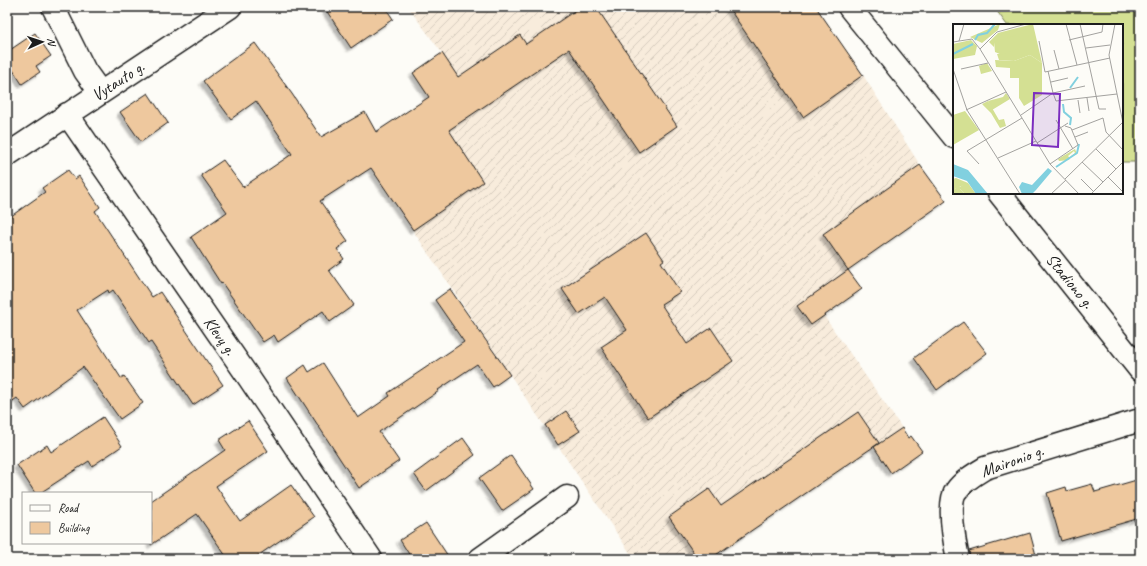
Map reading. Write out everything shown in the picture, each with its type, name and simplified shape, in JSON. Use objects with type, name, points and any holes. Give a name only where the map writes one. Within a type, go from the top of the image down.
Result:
[{"type":"street","points":[[53,7],[86,72],[100,92]]},
{"type":"street","name":"Vytauto g.","points":[[7,155],[230,7]]},
{"type":"street","points":[[849,7],[953,136]]},
{"type":"street","name":"Klevų g.","points":[[67,114],[254,385],[371,559]]},
{"type":"street","name":"Stadiono g.","points":[[1000,194],[1140,370]]},
{"type":"street","name":"Maironio g.","points":[[958,559],[952,512],[955,492],[968,479],[985,468],[1140,420]]},
{"type":"street","points":[[480,559],[567,497]]},
{"type":"shaded area","points":[[408,7],[816,7],[863,75],[920,165],[946,201],[848,270],[862,289],[824,316],[902,428],[710,559],[634,559],[356,146],[428,97],[413,73],[442,53]]},
{"type":"green space","points":[[994,7],[1140,7],[1140,162],[1123,162],[1123,24],[1006,24]]},
{"type":"building","points":[[324,7],[385,7],[393,19],[351,48]]},
{"type":"building","points":[[580,7],[596,7],[677,126],[639,152],[569,49],[449,130],[483,182],[413,230],[371,168],[320,201],[348,241],[337,249],[344,259],[329,270],[354,305],[330,322],[323,311],[278,342],[274,335],[263,342],[222,283],[221,284],[191,237],[227,212],[201,175],[223,160],[243,187],[292,154],[256,101],[231,119],[203,81],[255,43],[321,137],[365,112],[376,132],[429,97],[413,73],[442,53],[458,77],[520,35],[526,44]]},
{"type":"building","points":[[728,7],[816,7],[863,75],[803,117]]},
{"type":"building","points":[[35,33],[51,56],[36,66],[40,72],[22,84],[7,61],[7,52]]},
{"type":"building","points":[[148,93],[168,123],[141,142],[120,112]]},
{"type":"building","points":[[920,165],[946,201],[848,270],[823,234]]},
{"type":"building","points":[[68,170],[75,179],[79,176],[100,207],[95,211],[152,297],[160,292],[223,385],[193,405],[151,342],[149,343],[113,290],[109,293],[108,290],[77,310],[121,378],[124,376],[143,403],[120,419],[83,367],[25,409],[17,398],[7,405],[7,219],[45,192],[42,188]]},
{"type":"building","points":[[646,233],[664,260],[661,262],[680,292],[661,304],[687,344],[711,328],[733,361],[648,418],[601,347],[627,330],[605,297],[579,314],[562,289]]},
{"type":"building","points":[[848,270],[862,289],[811,325],[797,306]]},
{"type":"building","points":[[450,289],[510,375],[493,387],[477,364],[379,432],[399,461],[359,488],[287,378],[305,365],[309,372],[323,363],[358,418],[390,396],[388,393],[464,342],[435,300]]},
{"type":"building","points":[[963,322],[987,353],[937,390],[914,358]]},
{"type":"building","points":[[566,411],[580,431],[558,445],[545,425]]},
{"type":"building","points":[[858,412],[879,443],[710,559],[698,559],[669,517],[709,489],[721,506]]},
{"type":"building","points":[[103,417],[122,446],[92,466],[89,461],[42,492],[34,492],[17,465],[47,445],[51,452]]},
{"type":"building","points":[[248,421],[268,451],[216,486],[240,521],[291,485],[314,517],[253,559],[228,559],[197,514],[151,545],[152,500],[225,450],[219,440]]},
{"type":"building","points":[[902,428],[908,438],[911,436],[922,451],[891,473],[874,447]]},
{"type":"building","points":[[463,438],[475,455],[426,491],[414,474]]},
{"type":"building","points":[[511,455],[534,489],[502,511],[479,478]]},
{"type":"building","points":[[1140,479],[1140,518],[1061,541],[1047,493],[1066,487],[1067,491],[1092,484],[1095,492]]},
{"type":"building","points":[[426,523],[450,559],[412,559],[400,540]]},
{"type":"building","points":[[1030,533],[1037,559],[970,559],[969,551]]}]
